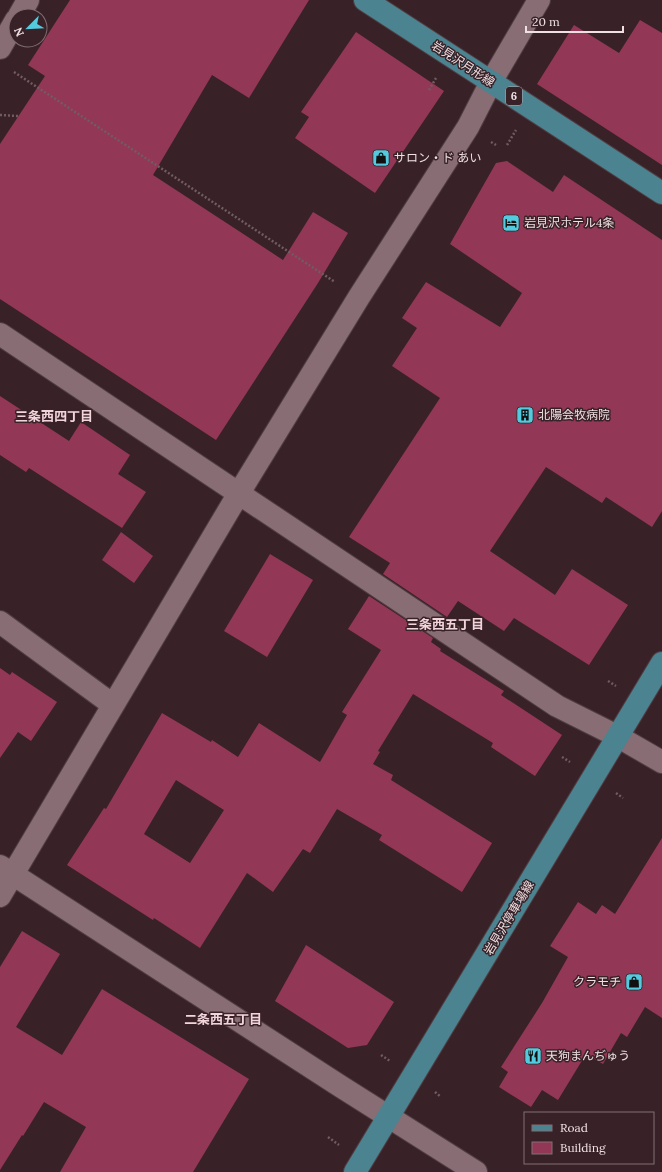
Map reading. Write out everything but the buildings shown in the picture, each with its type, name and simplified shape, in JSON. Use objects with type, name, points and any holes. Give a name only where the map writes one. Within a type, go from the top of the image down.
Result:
[{"type":"main road","name":"岩見沢月形線","points":[[365,0],[662,193]]},
{"type":"main road","name":"岩見沢停車場線","points":[[355,1172],[662,663]]},
{"type":"street","points":[[0,896],[7,870],[113,705],[239,493],[359,297],[468,127],[491,82],[539,0]]},
{"type":"street","points":[[0,48],[8,34]]},
{"type":"street","points":[[0,334],[557,706],[617,736],[662,762]]},
{"type":"street","points":[[0,622],[113,705]]},
{"type":"street","points":[[7,870],[388,1118],[476,1172]]},
{"type":"path","points":[[13,72],[359,297]]},
{"type":"path","points":[[0,114],[18,116]]},
{"type":"place","name":"サロン・ド あい","points":[[381,158]]},
{"type":"place","name":"岩見沢ホテル4条","points":[[511,223]]},
{"type":"place","name":"北陽会牧病院","points":[[525,415]]},
{"type":"place","name":"クラモチ","points":[[634,982]]},
{"type":"place","name":"天狗まんぢゅう","points":[[533,1056]]},
{"type":"district","name":"三条西四丁目","points":[[54,416]]},
{"type":"district","name":"三条西五丁目","points":[[445,624]]},
{"type":"district","name":"二条西五丁目","points":[[223,1019]]}]
